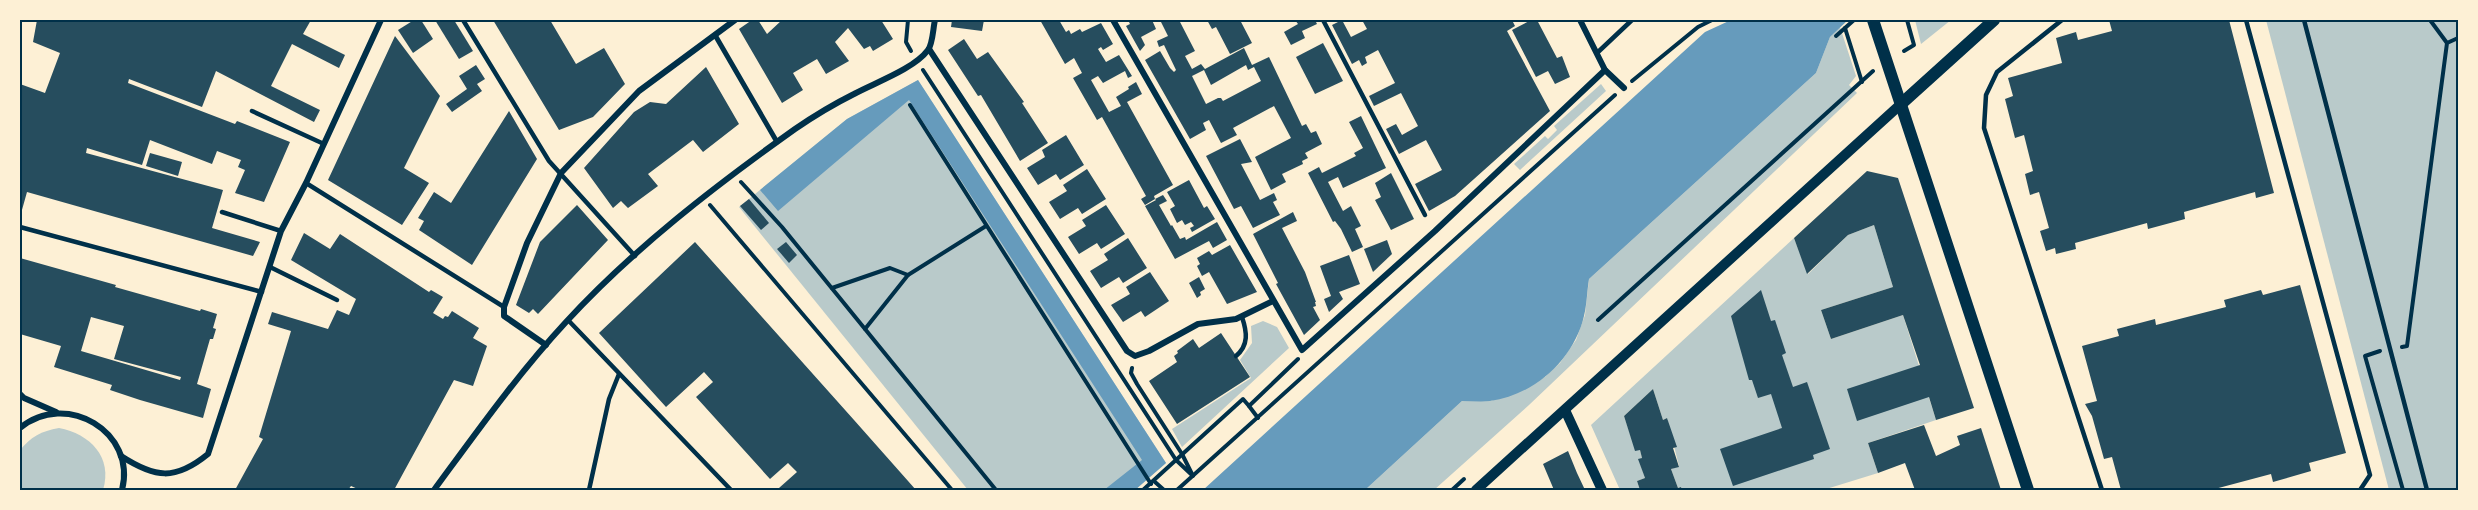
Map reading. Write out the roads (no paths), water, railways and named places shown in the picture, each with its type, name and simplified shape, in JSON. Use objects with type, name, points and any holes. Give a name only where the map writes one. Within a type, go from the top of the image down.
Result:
[{"type":"main road","points":[[1873,20],[2028,490]]},
{"type":"main road","points":[[1901,104],[1994,20]]},
{"type":"street","points":[[121,456],[142,470],[171,474],[192,467],[208,454],[281,231],[306,183],[381,20]]},
{"type":"street","points":[[546,345],[504,316],[504,307],[527,243],[561,173],[639,92],[735,20]]},
{"type":"street","points":[[434,490],[498,404],[567,320],[635,256],[704,198],[777,142],[851,95],[916,61],[929,49],[935,20]]},
{"type":"street","points":[[1113,20],[1302,350],[1435,231],[1605,70]]},
{"type":"street","points":[[1580,20],[1605,70],[1623,88]]},
{"type":"street","points":[[715,35],[777,142]]},
{"type":"street","points":[[929,49],[1127,351],[1135,356],[1149,351],[1198,324],[1224,322],[1242,317],[1273,301]]},
{"type":"street","points":[[1476,490],[1901,104]]},
{"type":"street","points":[[20,394],[57,412],[84,417],[107,432],[121,456],[124,481],[122,490]]},
{"type":"street","points":[[1565,410],[1602,490]]},
{"type":"street","points":[[20,428],[31,419],[57,412]]},
{"type":"lane","points":[[463,20],[549,161],[635,256]]},
{"type":"lane","points":[[1323,20],[1425,215]]},
{"type":"lane","points":[[1597,53],[1631,20]]},
{"type":"lane","points":[[2062,20],[1997,72],[1986,95],[1984,128],[2102,490]]},
{"type":"lane","points":[[2246,20],[2370,475],[2360,490]]},
{"type":"lane","points":[[2304,20],[2427,490]]},
{"type":"lane","points":[[252,111],[324,144]]},
{"type":"lane","points":[[306,183],[504,307]]},
{"type":"lane","points":[[222,212],[281,231]]},
{"type":"lane","points":[[20,227],[262,292]]},
{"type":"lane","points":[[270,267],[338,300]]},
{"type":"lane","points":[[1236,356],[1246,341],[1247,334],[1242,317]]},
{"type":"lane","points":[[567,320],[731,490]]},
{"type":"lane","points":[[589,490],[602,426],[619,374]]},
{"type":"water","points":[[1731,20],[1848,20],[1830,37],[1816,73],[1589,279],[1585,311],[1579,332],[1562,360],[1550,372],[1537,383],[1507,397],[1487,401],[1462,401],[1365,490],[1203,490],[1705,32]]},
{"type":"water","points":[[918,80],[1166,463],[1135,490],[1104,490],[1142,460],[909,100],[778,211],[760,190],[847,119]]}]
